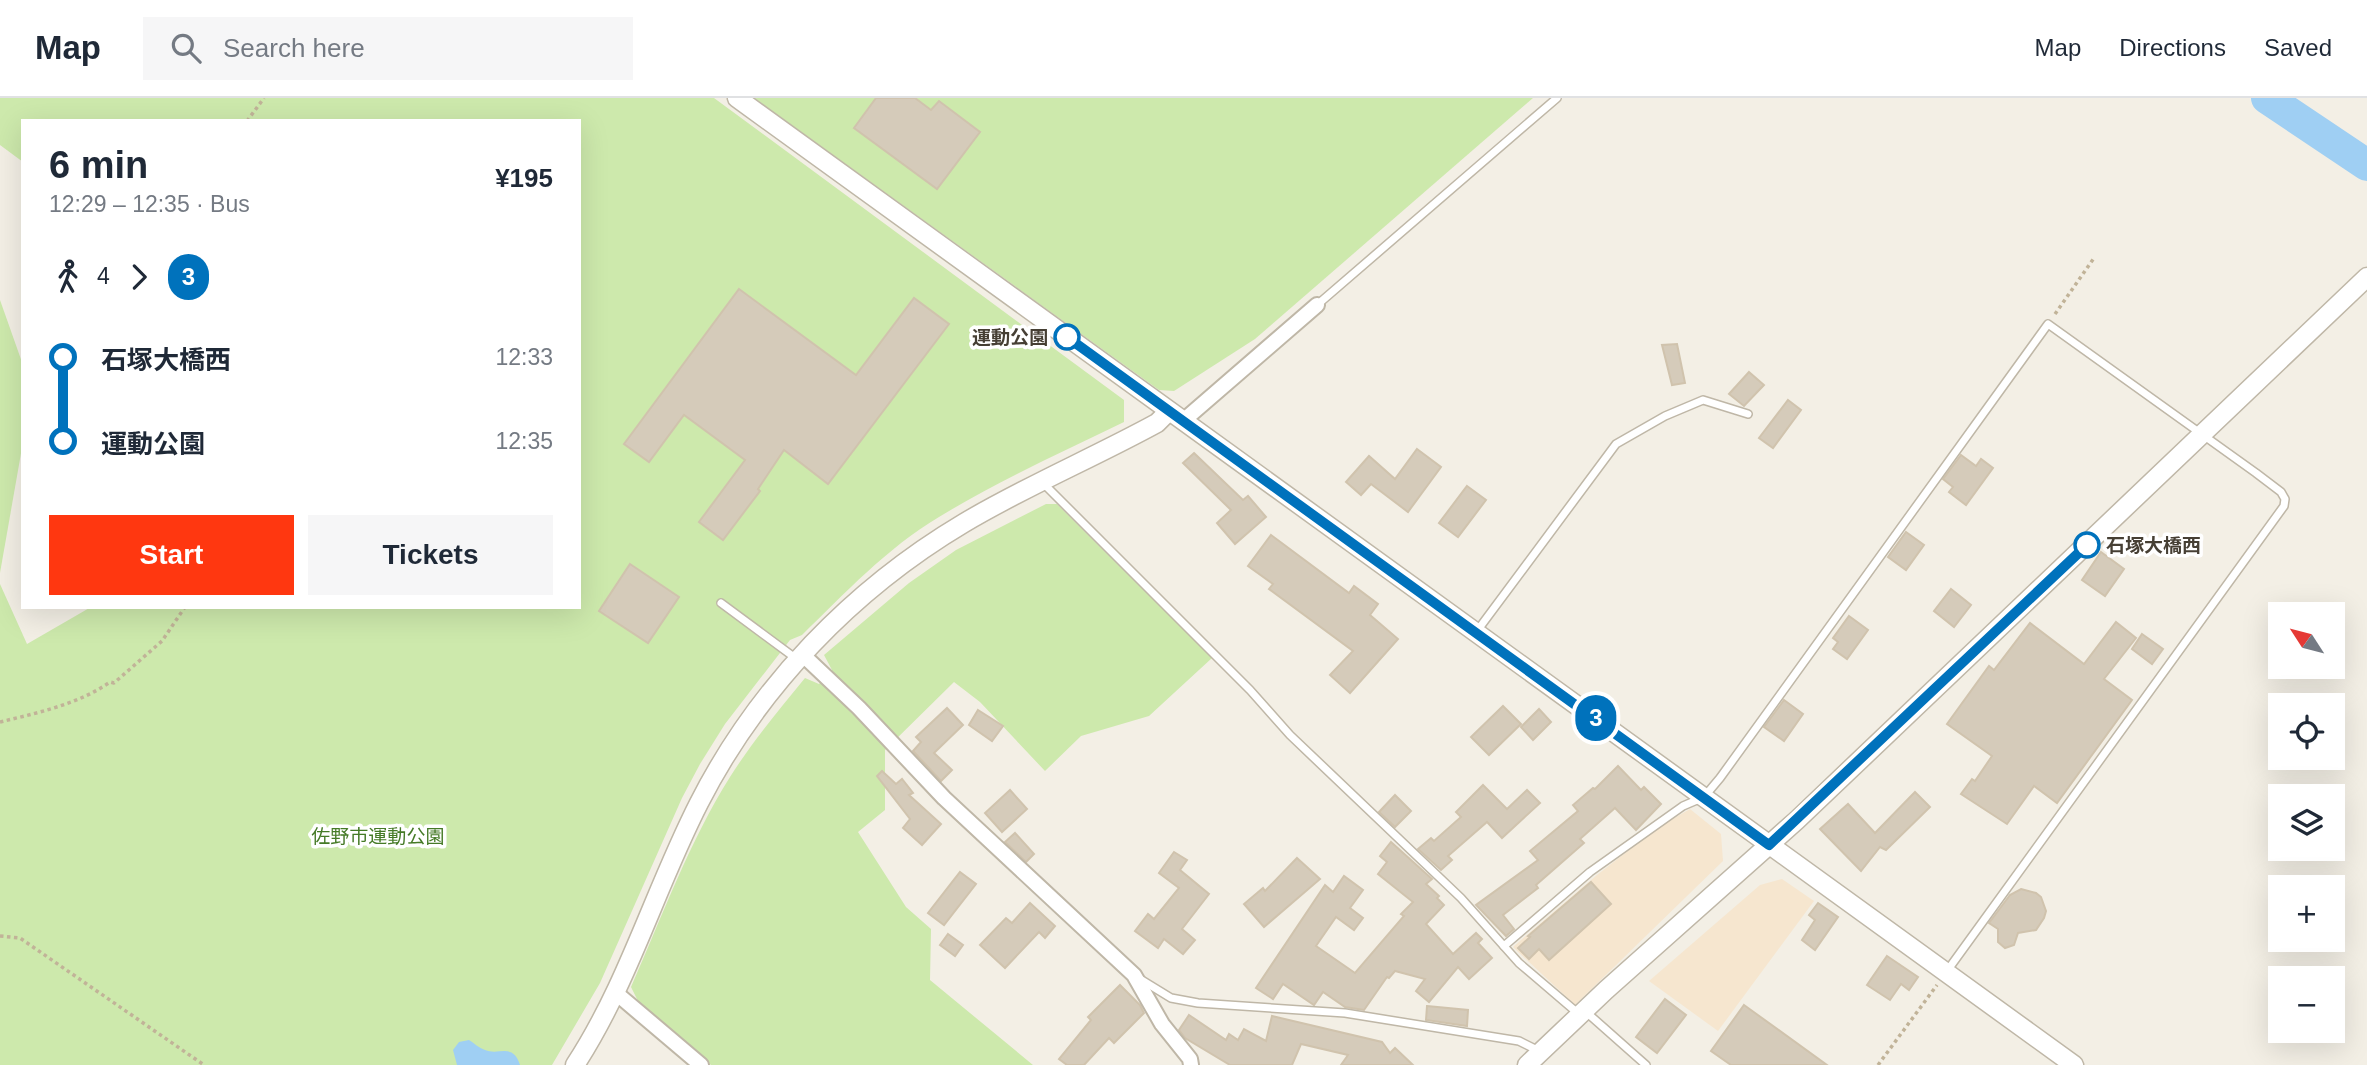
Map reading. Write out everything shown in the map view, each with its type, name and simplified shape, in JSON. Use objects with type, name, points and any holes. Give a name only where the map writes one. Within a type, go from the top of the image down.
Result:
[{"type":"street","points":[[737,98],[2074,1065]]},
{"type":"street","points":[[1527,1065],[1769,845],[2367,277]]},
{"type":"street","points":[[575,1065],[616,993],[704,794],[732,746],[757,710],[834,622],[892,572],[965,523],[1157,423],[1176,416],[1317,305]]},
{"type":"street","points":[[801,658],[859,708],[944,798],[1134,975],[1162,1024],[1190,1059],[1191,1065]]},
{"type":"street","points":[[616,993],[701,1065]]},
{"type":"lane","points":[[1317,305],[1557,98]]},
{"type":"lane","points":[[1504,946],[1617,852],[1683,806],[1704,797],[2048,324],[2281,492],[2285,499],[2284,506],[1947,971]]},
{"type":"lane","points":[[1477,631],[1616,444],[1665,416],[1703,400],[1748,414]]},
{"type":"lane","points":[[1042,482],[1250,690],[1290,735],[1461,898],[1504,946],[1646,1065]]},
{"type":"lane","points":[[721,603],[801,658]]},
{"type":"lane","points":[[1134,975],[1171,998],[1345,1013],[1519,1041],[1541,1052]]},
{"type":"path","points":[[248,119],[264,98]]},
{"type":"path","points":[[2048,324],[2094,258]]},
{"type":"path","points":[[0,722],[30,715],[94,693],[114,682],[162,641],[184,609]]},
{"type":"path","points":[[0,936],[20,938],[204,1065]]},
{"type":"path","points":[[1878,1065],[1947,971]]},
{"type":"shaded area","points":[[1690,809],[1721,834],[1723,861],[1575,1005],[1513,947],[1657,828]]},
{"type":"shaded area","points":[[1782,879],[1814,901],[1718,1031],[1649,981],[1760,885]]},
{"type":"green space","name":"佐野市運動公園","points":[[0,98],[714,98],[1124,400],[1124,422],[1007,479],[920,529],[867,572],[802,635],[790,640],[725,724],[700,764],[682,798],[600,983],[552,1065],[0,1065],[0,584],[27,644],[88,609],[581,609],[581,119],[21,119],[21,161],[0,145]]},
{"type":"green space","points":[[754,98],[1533,98],[1255,339],[1174,391],[1159,390]]},
{"type":"green space","points":[[0,300],[21,359],[21,453],[0,573]]},
{"type":"green space","points":[[1046,504],[1057,504],[1212,658],[1149,716],[1081,736],[1045,771],[980,702],[954,682],[885,750],[885,810],[858,832],[906,907],[931,929],[930,980],[1033,1065],[711,1065],[638,1001],[631,987],[689,854],[715,802],[757,739],[805,678],[819,684],[832,670],[824,655],[909,583],[956,550]]},
{"type":"water","points":[[469,1040],[485,1050],[510,1052],[520,1065],[457,1065],[453,1050],[459,1042]]},
{"type":"building","points":[[876,98],[915,98],[931,110],[939,101],[980,132],[937,189],[854,128]]},
{"type":"building","points":[[739,289],[856,375],[914,298],[949,324],[828,484],[784,450],[758,489],[760,491],[723,540],[699,522],[745,460],[684,415],[649,462],[624,444]]},
{"type":"building","points":[[1677,344],[1685,383],[1672,385],[1662,345]]},
{"type":"building","points":[[1749,372],[1764,385],[1744,406],[1729,394]]},
{"type":"building","points":[[1788,400],[1801,410],[1773,448],[1759,438]]},
{"type":"building","points":[[1417,449],[1441,467],[1408,512],[1371,484],[1361,495],[1346,482],[1369,456],[1395,479]]},
{"type":"building","points":[[1194,453],[1243,500],[1248,496],[1266,517],[1235,544],[1217,523],[1231,510],[1183,463]]},
{"type":"building","points":[[1961,455],[1976,466],[1981,459],[1993,468],[1966,505],[1949,492],[1953,487],[1943,479]]},
{"type":"building","points":[[1467,486],[1486,500],[1458,537],[1439,523]]},
{"type":"building","points":[[1906,532],[1924,545],[1906,570],[1888,557]]},
{"type":"building","points":[[1271,535],[1349,593],[1354,586],[1378,604],[1370,615],[1398,639],[1350,693],[1330,675],[1353,651],[1269,589],[1273,584],[1248,566]]},
{"type":"building","points":[[2101,552],[2124,569],[2105,596],[2082,580]]},
{"type":"building","points":[[630,564],[679,597],[648,643],[599,611]]},
{"type":"building","points":[[1951,589],[1971,605],[1954,627],[1934,611]]},
{"type":"building","points":[[1849,616],[1868,630],[1847,659],[1833,649],[1838,642],[1833,638]]},
{"type":"building","points":[[2116,622],[2136,638],[2104,679],[2132,700],[2057,803],[2034,786],[2007,824],[1961,794],[1972,779],[1975,781],[1992,756],[1947,724],[1989,666],[1994,670],[2030,623],[2084,664]]},
{"type":"building","points":[[2142,634],[2163,649],[2152,664],[2132,649]]},
{"type":"building","points":[[1784,700],[1803,714],[1784,741],[1764,727]]},
{"type":"building","points":[[1503,706],[1521,724],[1489,755],[1471,737]]},
{"type":"building","points":[[947,708],[963,725],[934,753],[952,770],[941,781],[913,751],[921,742],[916,737]]},
{"type":"building","points":[[1539,709],[1551,722],[1533,740],[1521,727]]},
{"type":"building","points":[[978,710],[1003,726],[992,741],[969,725]]},
{"type":"building","points":[[1618,766],[1641,790],[1644,787],[1661,804],[1636,830],[1615,808],[1580,839],[1584,843],[1536,885],[1538,888],[1503,915],[1514,929],[1506,936],[1476,905],[1538,860],[1530,851],[1578,811],[1573,805],[1595,789]]},
{"type":"building","points":[[882,771],[896,784],[902,779],[913,793],[909,795],[941,824],[922,845],[903,828],[910,819],[877,776]]},
{"type":"building","points":[[1483,785],[1507,809],[1527,790],[1540,803],[1502,838],[1487,822],[1448,856],[1452,860],[1441,870],[1418,849],[1431,838],[1434,841],[1461,817],[1456,812]]},
{"type":"building","points":[[1010,790],[1027,809],[1002,832],[985,813]]},
{"type":"building","points":[[1915,792],[1930,807],[1886,850],[1880,847],[1861,871],[1820,829],[1848,804],[1875,833]]},
{"type":"building","points":[[1395,795],[1411,811],[1395,827],[1379,812]]},
{"type":"building","points":[[1015,833],[1034,854],[1026,862],[1005,842]]},
{"type":"building","points":[[1391,842],[1432,879],[1426,884],[1444,905],[1426,924],[1453,954],[1476,933],[1482,939],[1478,943],[1492,958],[1469,979],[1458,967],[1429,1002],[1416,991],[1425,979],[1395,971],[1387,977],[1364,1010],[1345,1007],[1323,992],[1314,1005],[1283,984],[1273,999],[1256,988],[1325,885],[1333,892],[1344,876],[1363,890],[1350,908],[1363,918],[1354,930],[1336,917],[1316,946],[1355,973],[1413,902],[1378,874],[1387,862],[1380,856]]},
{"type":"building","points":[[1174,852],[1187,860],[1180,870],[1209,894],[1182,929],[1195,940],[1183,954],[1164,939],[1158,948],[1135,931],[1148,914],[1154,919],[1179,888],[1159,873]]},
{"type":"building","points":[[1297,858],[1320,879],[1264,927],[1244,904],[1263,888],[1265,891]]},
{"type":"building","points":[[960,872],[976,884],[944,925],[928,913]]},
{"type":"building","points":[[1591,882],[1611,904],[1549,960],[1539,949],[1529,959],[1518,948],[1530,937],[1528,936]]},
{"type":"building","points":[[2021,889],[2041,897],[2046,911],[2036,930],[2018,933],[2014,945],[2005,948],[1998,942],[1998,929],[1989,923],[2010,895]]},
{"type":"building","points":[[1030,903],[1055,926],[1045,938],[1039,932],[1005,968],[980,945],[1006,918],[1012,923]]},
{"type":"building","points":[[1818,903],[1838,917],[1815,950],[1802,940],[1815,920],[1809,915]]},
{"type":"building","points":[[948,934],[963,945],[955,956],[940,945]]},
{"type":"building","points":[[1887,956],[1918,977],[1909,990],[1901,984],[1890,1000],[1867,985]]},
{"type":"building","points":[[1120,985],[1140,1005],[1144,1013],[1114,1043],[1109,1038],[1084,1065],[1067,1065],[1059,1059],[1091,1020],[1088,1017]]},
{"type":"building","points":[[1665,999],[1686,1015],[1657,1053],[1636,1037]]},
{"type":"building","points":[[1744,1005],[1827,1065],[1731,1065],[1711,1051]]},
{"type":"building","points":[[1427,1006],[1468,1010],[1467,1026],[1426,1020]]},
{"type":"building","points":[[1189,1015],[1226,1040],[1229,1034],[1238,1040],[1244,1029],[1266,1041],[1272,1016],[1382,1042],[1390,1053],[1395,1048],[1413,1065],[1341,1065],[1348,1055],[1301,1044],[1292,1065],[1230,1065],[1185,1038],[1179,1030]]},
{"type":"waterway","points":[[2267,98],[2367,165]]},
{"type":"bus line","name":"3","points":[[1067,337],[1477,631],[1769,845],[2087,545]]},
{"type":"place","name":"運動公園","points":[[1067,337]]},
{"type":"place","name":"石塚大橋西","points":[[2087,545]]}]
